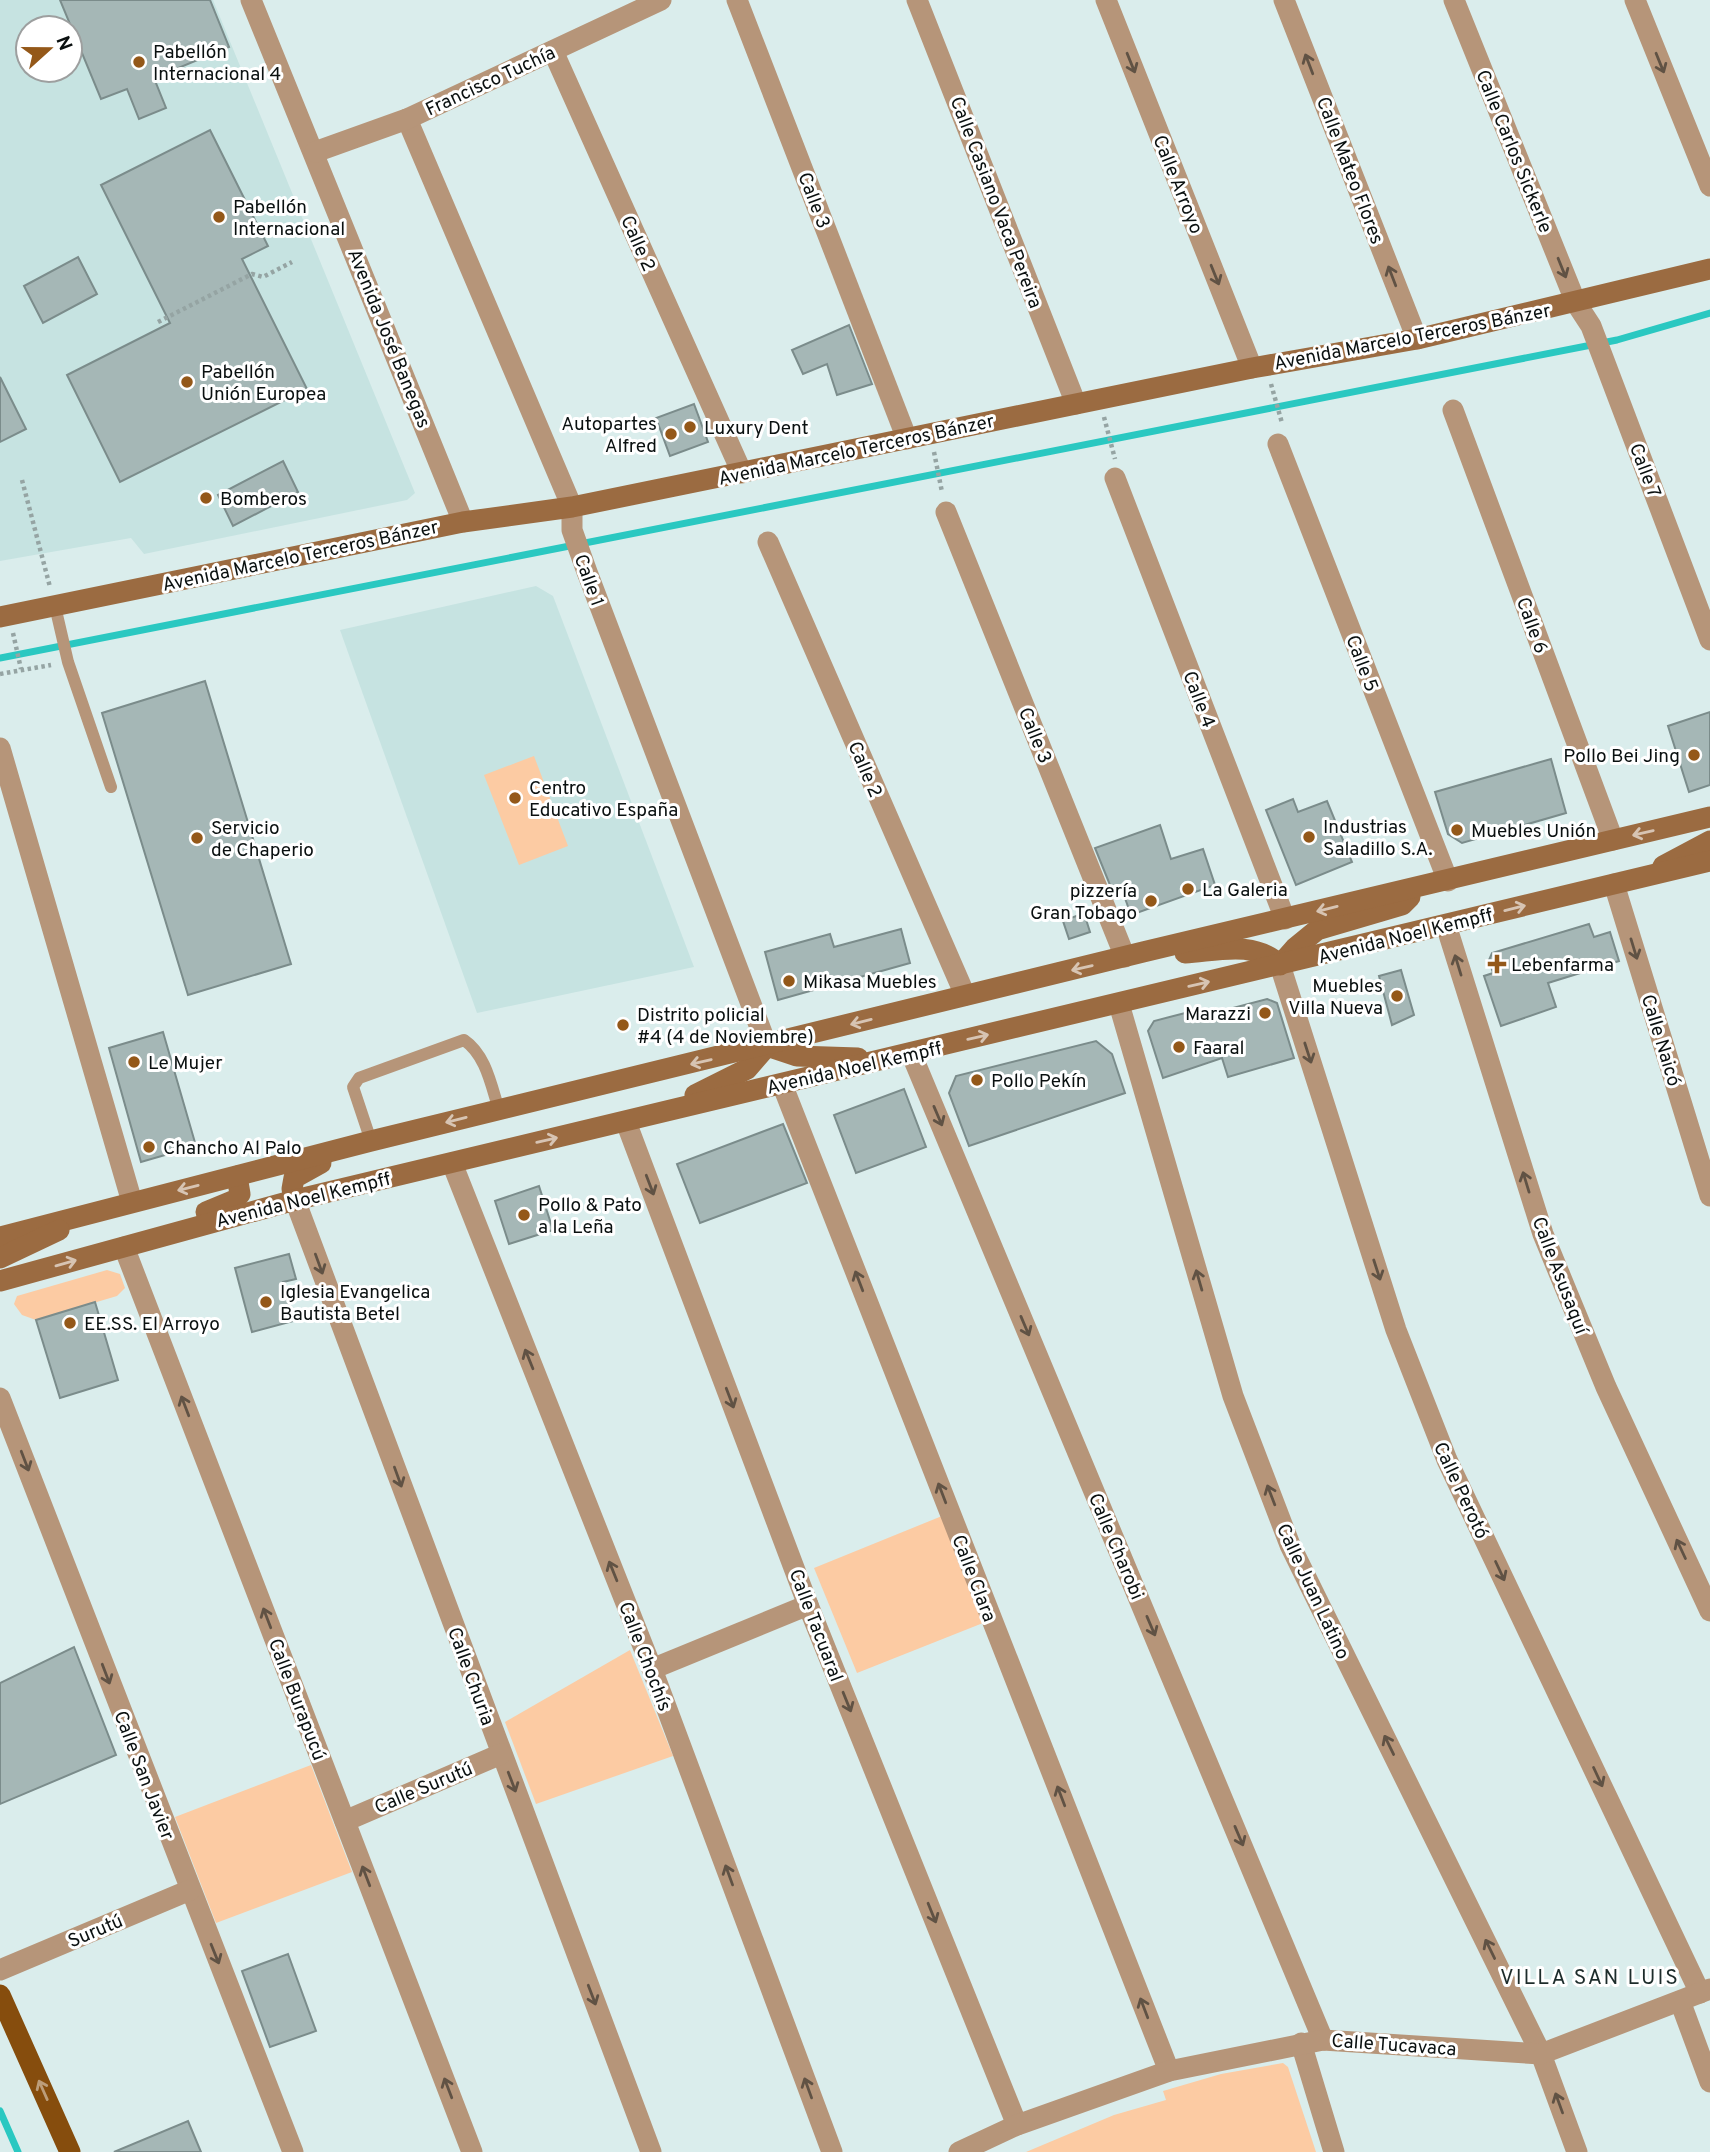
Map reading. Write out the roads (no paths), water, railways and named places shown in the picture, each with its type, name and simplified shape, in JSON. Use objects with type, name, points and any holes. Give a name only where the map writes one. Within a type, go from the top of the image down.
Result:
[{"type":"main road","name":"Avenida Marcelo Terceros Bánzer","points":[[0,617],[57,617],[463,522],[572,507],[1252,368],[1417,339],[1710,269]]},
{"type":"main road","name":"Avenida Noel Kempff","points":[[0,1237],[371,1141],[767,1046],[965,995],[1710,817]]},
{"type":"main road","points":[[1649,874],[1689,849],[1710,841]]},
{"type":"main road","name":"Avenida Noel Kempff","points":[[0,1281],[295,1200],[1710,861]]},
{"type":"main road","points":[[1134,954],[1246,948],[1268,953],[1280,965],[1317,930],[1402,905],[1421,886]]},
{"type":"main road","points":[[636,1119],[728,1080],[758,1060],[767,1046],[797,1056],[904,1055]]},
{"type":"main road","points":[[295,1200],[292,1189],[294,1178],[302,1171],[371,1141]]},
{"type":"main road","points":[[134,1243],[235,1200],[240,1195],[237,1176]]},
{"type":"main road","points":[[0,1258],[44,1239],[81,1215]]},
{"type":"main road","points":[[0,1995],[71,2152]]},
{"type":"street","name":"Avenida José Banegas","points":[[251,0],[315,152],[463,522]]},
{"type":"street","name":"Francisco Tuchía","points":[[315,152],[407,119],[661,0]]},
{"type":"street","name":"Calle 3","points":[[737,0],[907,439]]},
{"type":"street","name":"Calle Casiano Vaca Pereira","points":[[917,0],[1076,404]]},
{"type":"street","name":"Calle Arroyo","points":[[1106,0],[1252,368]]},
{"type":"street","name":"Calle Mateo Flores","points":[[1284,0],[1417,339]]},
{"type":"street","name":"Calle Carlos Sickerle","points":[[1454,0],[1576,303]]},
{"type":"street","points":[[1635,0],[1710,187]]},
{"type":"street","name":"Calle 2","points":[[553,51],[742,473]]},
{"type":"street","name":"Calle 1","points":[[407,119],[572,507],[572,530],[587,572],[767,1046]]},
{"type":"street","name":"Calle 7","points":[[1576,303],[1591,326],[1710,640]]},
{"type":"street","name":"Calle 6","points":[[1453,410],[1613,839]]},
{"type":"street","name":"Calle 5","points":[[1280,435],[1448,881]]},
{"type":"street","name":"Calle 4","points":[[1115,478],[1285,919]]},
{"type":"street","name":"Calle 3","points":[[945,503],[1134,954]]},
{"type":"street","name":"Calle 2","points":[[768,542],[965,995]]},
{"type":"street","points":[[0,748],[132,1202]]},
{"type":"street","name":"Calle Naicó","points":[[1614,884],[1710,1196]]},
{"type":"street","name":"Calle Asusaquí","points":[[1446,925],[1543,1234],[1606,1387],[1710,1611]]},
{"type":"street","name":"Calle Perotó","points":[[1280,965],[1396,1330],[1447,1460],[1705,1991]]},
{"type":"street","name":"Calle Juan Latino","points":[[1119,1004],[1233,1396],[1290,1545],[1541,2054],[1577,2152]]},
{"type":"street","name":"Calle Charobi","points":[[904,1055],[1323,2039]]},
{"type":"street","name":"Calle Clara","points":[[782,1084],[1169,2071]]},
{"type":"street","name":"Calle Tacuaral","points":[[636,1119],[808,1605],[1017,2125]]},
{"type":"street","name":"Calle Chochís","points":[[452,1163],[652,1669],[832,2152]]},
{"type":"street","name":"Calle Churia","points":[[295,1200],[651,2152]]},
{"type":"street","name":"Calle Burapucú","points":[[134,1243],[345,1821],[472,2152]]},
{"type":"street","name":"Calle San Javier","points":[[0,1398],[293,2152]]},
{"type":"street","points":[[652,1669],[808,1605]]},
{"type":"street","name":"Calle Surutú","points":[[345,1821],[501,1754]]},
{"type":"street","name":"Surutú","points":[[0,1970],[190,1891]]},
{"type":"street","name":"Calle Tucavaca","points":[[959,2152],[1017,2125],[1169,2071],[1323,2039],[1541,2054],[1705,1991]]},
{"type":"street","points":[[1680,2001],[1710,2082]]},
{"type":"street","points":[[1301,2043],[1334,2152]]},
{"type":"lane","points":[[57,617],[67,659],[111,786]]},
{"type":"lane","points":[[371,1141],[353,1087],[359,1078],[464,1040],[474,1046],[488,1073],[499,1110]]},
{"type":"waterway","points":[[0,658],[1617,340],[1710,313]]},
{"type":"waterway","points":[[0,2111],[18,2152]]},
{"type":"place","name":"Pabellón Internacional 4","points":[[139,62]]},
{"type":"place","name":"Pabellón Internacional","points":[[219,217]]},
{"type":"place","name":"Pabellón Unión Europea","points":[[187,382]]},
{"type":"place","name":"Luxury Dent","points":[[690,427]]},
{"type":"place","name":"Autopartes Alfred","points":[[671,434]]},
{"type":"place","name":"Bomberos","points":[[206,498]]},
{"type":"place","name":"Pollo Bei Jing","points":[[1694,755]]},
{"type":"place","name":"Centro Educativo España","points":[[515,798]]},
{"type":"place","name":"Muebles Unión","points":[[1457,830]]},
{"type":"place","name":"Industrias Saladillo S.A.","points":[[1309,837]]},
{"type":"place","name":"Servicio de Chaperio","points":[[197,838]]},
{"type":"place","name":"La Galeria","points":[[1188,889]]},
{"type":"place","name":"pizzería Gran Tobago","points":[[1151,901]]},
{"type":"place","name":"Lebenfarma","points":[[1497,964]]},
{"type":"place","name":"Mikasa Muebles","points":[[789,981]]},
{"type":"place","name":"Muebles Villa Nueva","points":[[1397,996]]},
{"type":"place","name":"Marazzi","points":[[1265,1013]]},
{"type":"place","name":"Distrito policial #4 (4 de Noviembre)","points":[[623,1025]]},
{"type":"place","name":"Faaral","points":[[1179,1047]]},
{"type":"place","name":"Le Mujer","points":[[134,1062]]},
{"type":"place","name":"Pollo Pekín","points":[[977,1080]]},
{"type":"place","name":"Chancho Al Palo","points":[[149,1147]]},
{"type":"place","name":"Pollo & Pato a la Leña","points":[[524,1215]]},
{"type":"place","name":"Iglesia Evangelica Bautista Betel","points":[[266,1302]]},
{"type":"place","name":"EE.SS. El Arroyo","points":[[70,1323]]},
{"type":"district","name":"VILLA SAN LUIS","points":[[1590,1977]]}]
